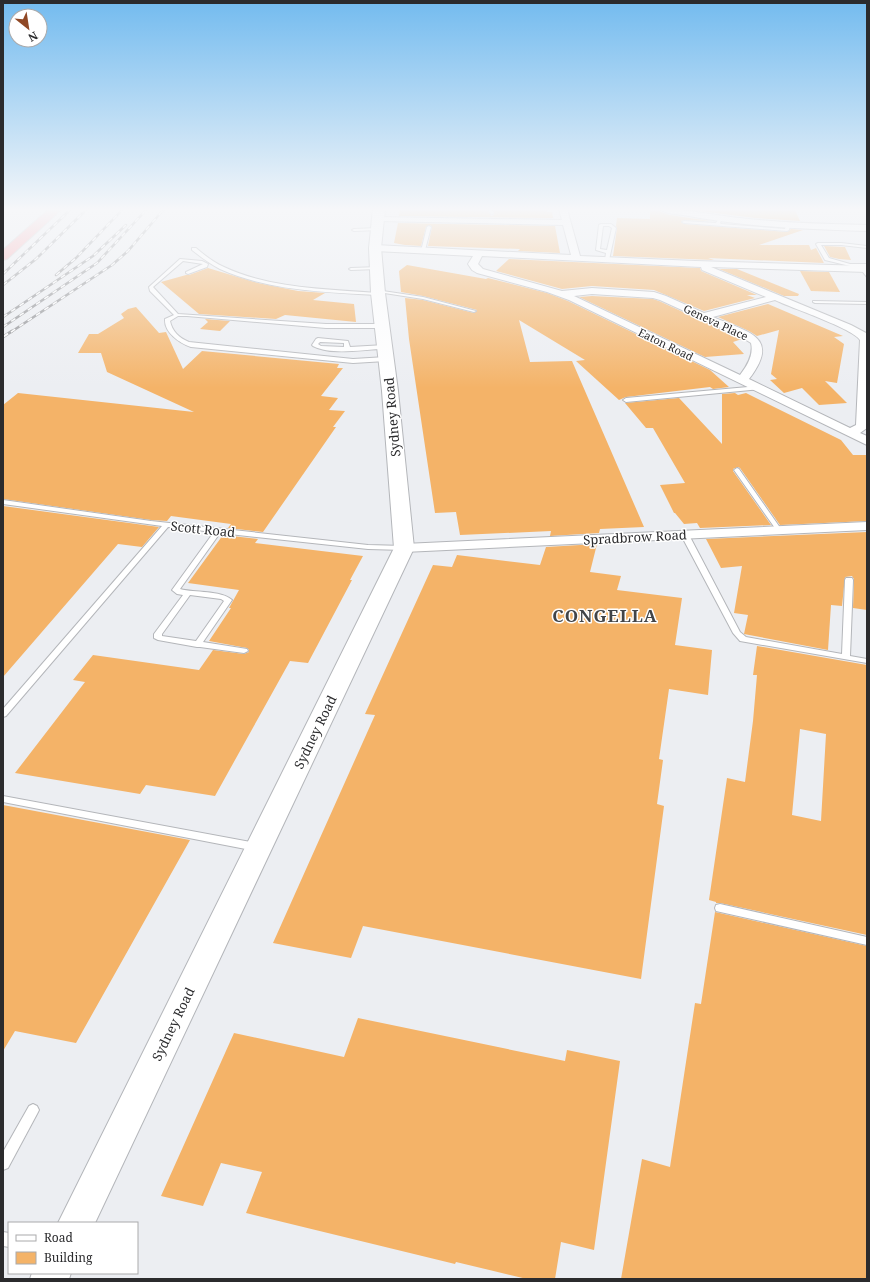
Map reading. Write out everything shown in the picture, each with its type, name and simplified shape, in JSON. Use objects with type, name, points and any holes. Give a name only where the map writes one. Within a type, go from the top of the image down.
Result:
[{"type":"main road","name":"Sydney Road","points":[[76,1222],[404,548],[378,292],[377,269]]},
{"type":"street","name":"Eaton Road","points":[[476,269],[562,294],[867,441]]},
{"type":"street","points":[[706,269],[847,327],[857,332],[866,340],[865,416],[862,427],[850,433]]},
{"type":"street","name":"Geneva Place","points":[[562,294],[592,291],[647,294],[663,298],[747,336],[756,342],[757,350],[753,365],[742,380]]},
{"type":"street","points":[[704,316],[776,298]]},
{"type":"street","name":"Spradbrow Road","points":[[404,548],[867,526]]},
{"type":"lane","points":[[172,269],[150,287],[176,316]]},
{"type":"lane","points":[[188,273],[198,269]]},
{"type":"lane","points":[[225,269],[268,281],[307,288],[378,292],[429,300],[474,311]]},
{"type":"lane","points":[[351,269],[356,269]]},
{"type":"lane","points":[[815,302],[867,303]]},
{"type":"lane","points":[[382,326],[336,327],[187,315],[176,316],[167,320],[168,324],[180,340],[191,345],[353,361],[385,353]]},
{"type":"lane","points":[[347,348],[346,342],[342,340],[318,340],[315,345],[323,349],[347,348],[385,353]]},
{"type":"lane","points":[[626,400],[759,388]]},
{"type":"lane","points":[[737,470],[779,530]]},
{"type":"lane","name":"Scott Road","points":[[3,502],[218,531],[368,547],[404,548]]},
{"type":"lane","points":[[3,714],[160,534],[166,525]]},
{"type":"lane","points":[[197,645],[228,600],[223,597],[176,590],[218,531]]},
{"type":"lane","points":[[685,535],[737,633],[742,638],[867,661]]},
{"type":"lane","points":[[846,657],[849,580]]},
{"type":"lane","points":[[188,593],[157,636],[161,639],[244,652]]},
{"type":"lane","points":[[3,799],[258,848]]},
{"type":"lane","points":[[720,908],[867,941]]},
{"type":"lane","points":[[3,1164],[33,1110]]},
{"type":"building","points":[[206,269],[211,269],[258,283],[298,291],[325,293],[313,300],[354,304],[356,322],[285,315],[276,319],[199,314],[161,282]]},
{"type":"building","points":[[402,269],[429,269],[486,279],[488,278],[547,293],[568,301],[710,370],[729,387],[713,389],[710,387],[626,397],[619,400],[576,361],[585,360],[519,320],[530,362],[572,361],[644,527],[600,529],[599,533],[550,536],[551,531],[460,535],[456,512],[435,513],[409,339],[405,298],[423,300],[474,313],[477,310],[401,292],[399,271]]},
{"type":"building","points":[[498,269],[700,269],[701,271],[757,295],[747,295],[755,298],[704,311],[654,290],[592,286],[562,289],[496,271]]},
{"type":"building","points":[[719,269],[737,269],[799,294],[798,296],[784,296]]},
{"type":"building","points":[[800,271],[829,272],[840,292],[811,291]]},
{"type":"building","points":[[592,296],[653,299],[659,301],[742,339],[733,342],[744,354],[705,357],[579,297]]},
{"type":"building","points":[[768,304],[843,336],[834,337],[844,344],[837,383],[825,381],[847,403],[819,405],[802,388],[784,393],[770,380],[777,379],[771,374],[779,330],[757,336],[718,317]]},
{"type":"building","points":[[136,307],[159,333],[166,332],[183,369],[202,351],[339,364],[337,368],[343,368],[321,396],[338,398],[329,410],[345,411],[333,427],[336,427],[263,532],[228,528],[231,524],[171,516],[167,521],[151,520],[3,499],[3,405],[18,393],[194,412],[107,372],[101,353],[78,353],[89,334],[98,334],[124,318],[121,314],[128,309]]},
{"type":"building","points":[[205,319],[230,321],[220,331],[200,329],[208,322]]},
{"type":"building","points":[[735,393],[738,395],[746,393],[841,440],[853,455],[867,455],[867,521],[780,525],[738,467],[733,469],[733,471],[771,525],[700,528],[697,523],[684,524],[674,513],[660,485],[685,483],[653,428],[646,428],[625,403],[679,398],[722,444],[722,394]]},
{"type":"building","points":[[3,506],[159,527],[142,547],[118,544],[3,677]]},
{"type":"building","points":[[867,532],[867,610],[853,608],[854,579],[852,576],[845,577],[842,606],[831,605],[828,650],[744,634],[748,615],[734,613],[742,566],[721,568],[706,539]]},
{"type":"building","points":[[223,535],[258,539],[255,543],[363,556],[308,663],[290,661],[215,796],[146,785],[140,794],[15,773],[85,682],[73,680],[93,655],[199,670],[213,650],[244,654],[249,652],[247,648],[209,641],[231,608],[229,608],[239,590],[188,583]]},
{"type":"building","points":[[597,544],[590,572],[621,576],[617,590],[682,598],[675,645],[712,650],[708,695],[669,689],[659,759],[663,760],[657,804],[664,806],[641,979],[363,926],[351,958],[273,943],[375,715],[365,714],[433,565],[452,567],[457,555],[540,565],[546,547]]},
{"type":"building","points":[[757,646],[867,665],[867,935],[716,903],[709,900],[727,778],[745,782],[757,675],[753,675]],"holes":[[[800,729],[826,734],[821,821],[792,815]]]},
{"type":"building","points":[[3,805],[190,840],[76,1043],[15,1031],[3,1051]]},
{"type":"building","points":[[715,912],[867,946],[867,1279],[621,1279],[642,1159],[670,1167],[695,1003],[701,1004]]},
{"type":"building","points":[[358,1018],[565,1061],[567,1050],[620,1061],[594,1250],[561,1242],[555,1279],[527,1279],[456,1262],[455,1264],[246,1213],[262,1172],[221,1163],[203,1206],[161,1196],[234,1033],[344,1057]]},
{"type":"railway","points":[[3,274],[8,269]]},
{"type":"railway","points":[[3,285],[24,269]]},
{"type":"railway","points":[[56,275],[63,269]]},
{"type":"railway","points":[[3,317],[74,269]]},
{"type":"railway","points":[[3,327],[88,269]]},
{"type":"railway","points":[[11,332],[106,269]]},
{"type":"railway","points":[[3,337],[12,331]]},
{"type":"district","name":"CONGELLA","points":[[605,615]]}]
